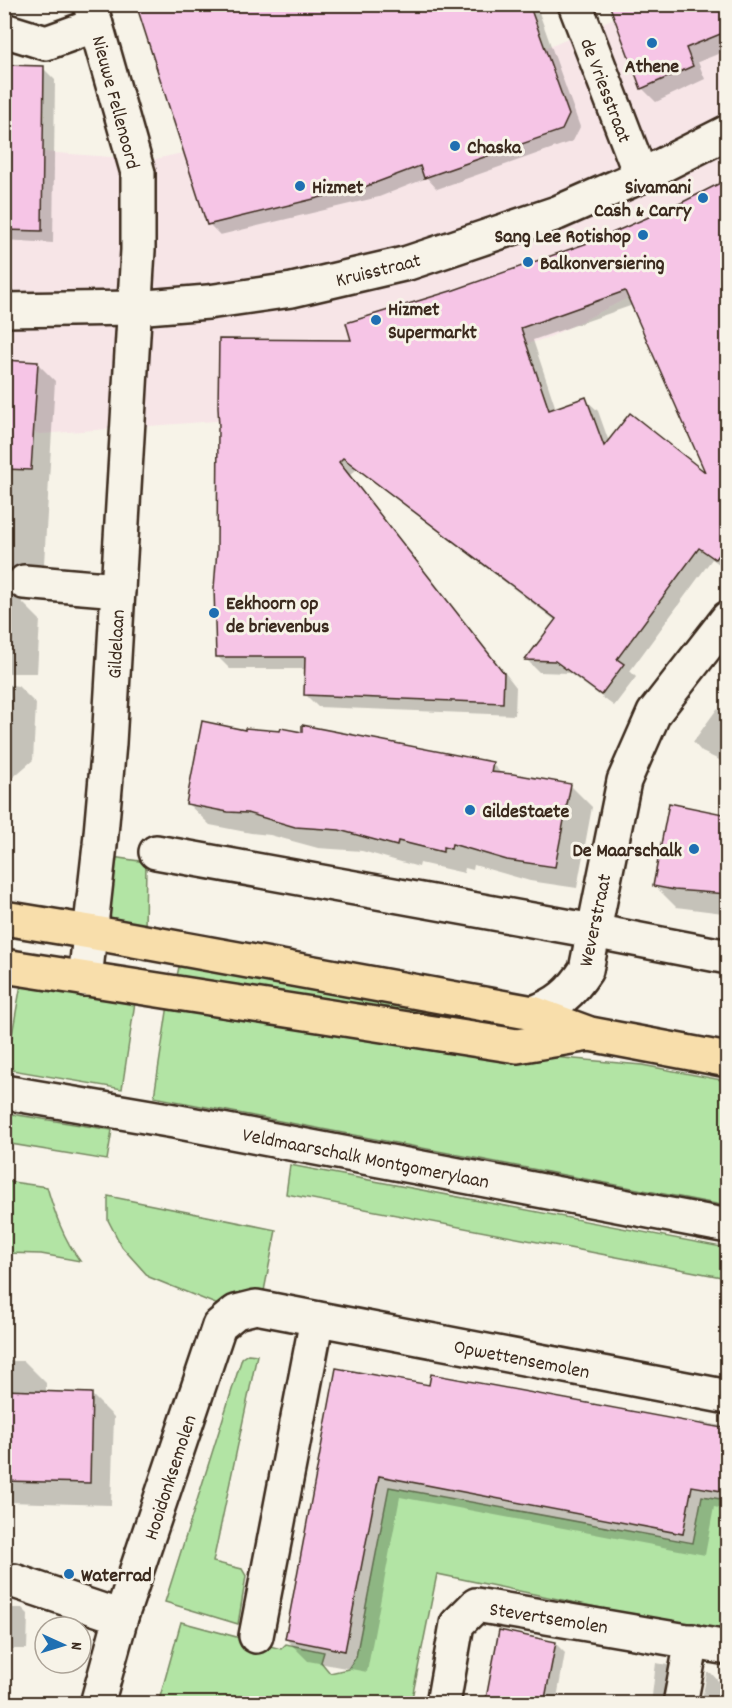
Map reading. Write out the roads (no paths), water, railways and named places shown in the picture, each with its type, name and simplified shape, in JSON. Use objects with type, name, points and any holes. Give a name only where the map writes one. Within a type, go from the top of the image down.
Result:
[{"type":"main road","points":[[4,918],[533,1013],[590,1034],[728,1060]]},
{"type":"main road","points":[[4,966],[517,1046],[590,1034]]},
{"type":"street","name":"de Vriesstraat","points":[[574,4],[640,176]]},
{"type":"street","points":[[4,30],[46,43],[93,15]]},
{"type":"street","name":"Nieuwe Fellenoord","points":[[93,15],[138,173],[138,249],[134,308]]},
{"type":"street","name":"Kruisstraat","points":[[4,310],[134,308],[208,302],[292,290],[408,263],[557,213],[640,176],[728,132]]},
{"type":"street","name":"Gildelaan","points":[[85,979],[109,743],[134,308]]},
{"type":"street","points":[[24,582],[118,590]]},
{"type":"street","name":"Weverstraat","points":[[533,1013],[554,1005],[577,984],[586,970],[624,781],[628,771],[654,712],[728,618]]},
{"type":"street","points":[[156,852],[728,957]]},
{"type":"street","name":"Veldmaarschalk Montgomerylaan","points":[[4,1092],[186,1123],[728,1226]]},
{"type":"street","name":"Opwettensemolen","points":[[256,1307],[728,1397]]},
{"type":"street","name":"Hooidonksemolen","points":[[97,1704],[121,1617],[219,1326],[236,1312],[256,1307]]},
{"type":"street","points":[[256,1636],[317,1319]]},
{"type":"street","points":[[4,1581],[14,1581],[121,1617]]},
{"type":"street","name":"Stevertsemolen","points":[[443,1704],[457,1624],[476,1605],[728,1648]]},
{"type":"street","points":[[680,1704],[692,1641]]},
{"type":"place","name":"Athene","points":[[652,43]]},
{"type":"place","name":"Chaska","points":[[455,146]]},
{"type":"place","name":"Hizmet","points":[[300,186]]},
{"type":"place","name":"Sivamani Cash & Carry","points":[[703,198]]},
{"type":"place","name":"Sang Lee Rotishop","points":[[643,235]]},
{"type":"place","name":"Balkonversiering","points":[[528,262]]},
{"type":"place","name":"Hizmet Supermarkt","points":[[376,320]]},
{"type":"place","name":"Eekhoorn op de brievenbus","points":[[214,613]]},
{"type":"place","name":"GildeStaete","points":[[470,810]]},
{"type":"place","name":"De Maarschalk","points":[[694,849]]},
{"type":"place","name":"Waterrad","points":[[69,1574]]}]
